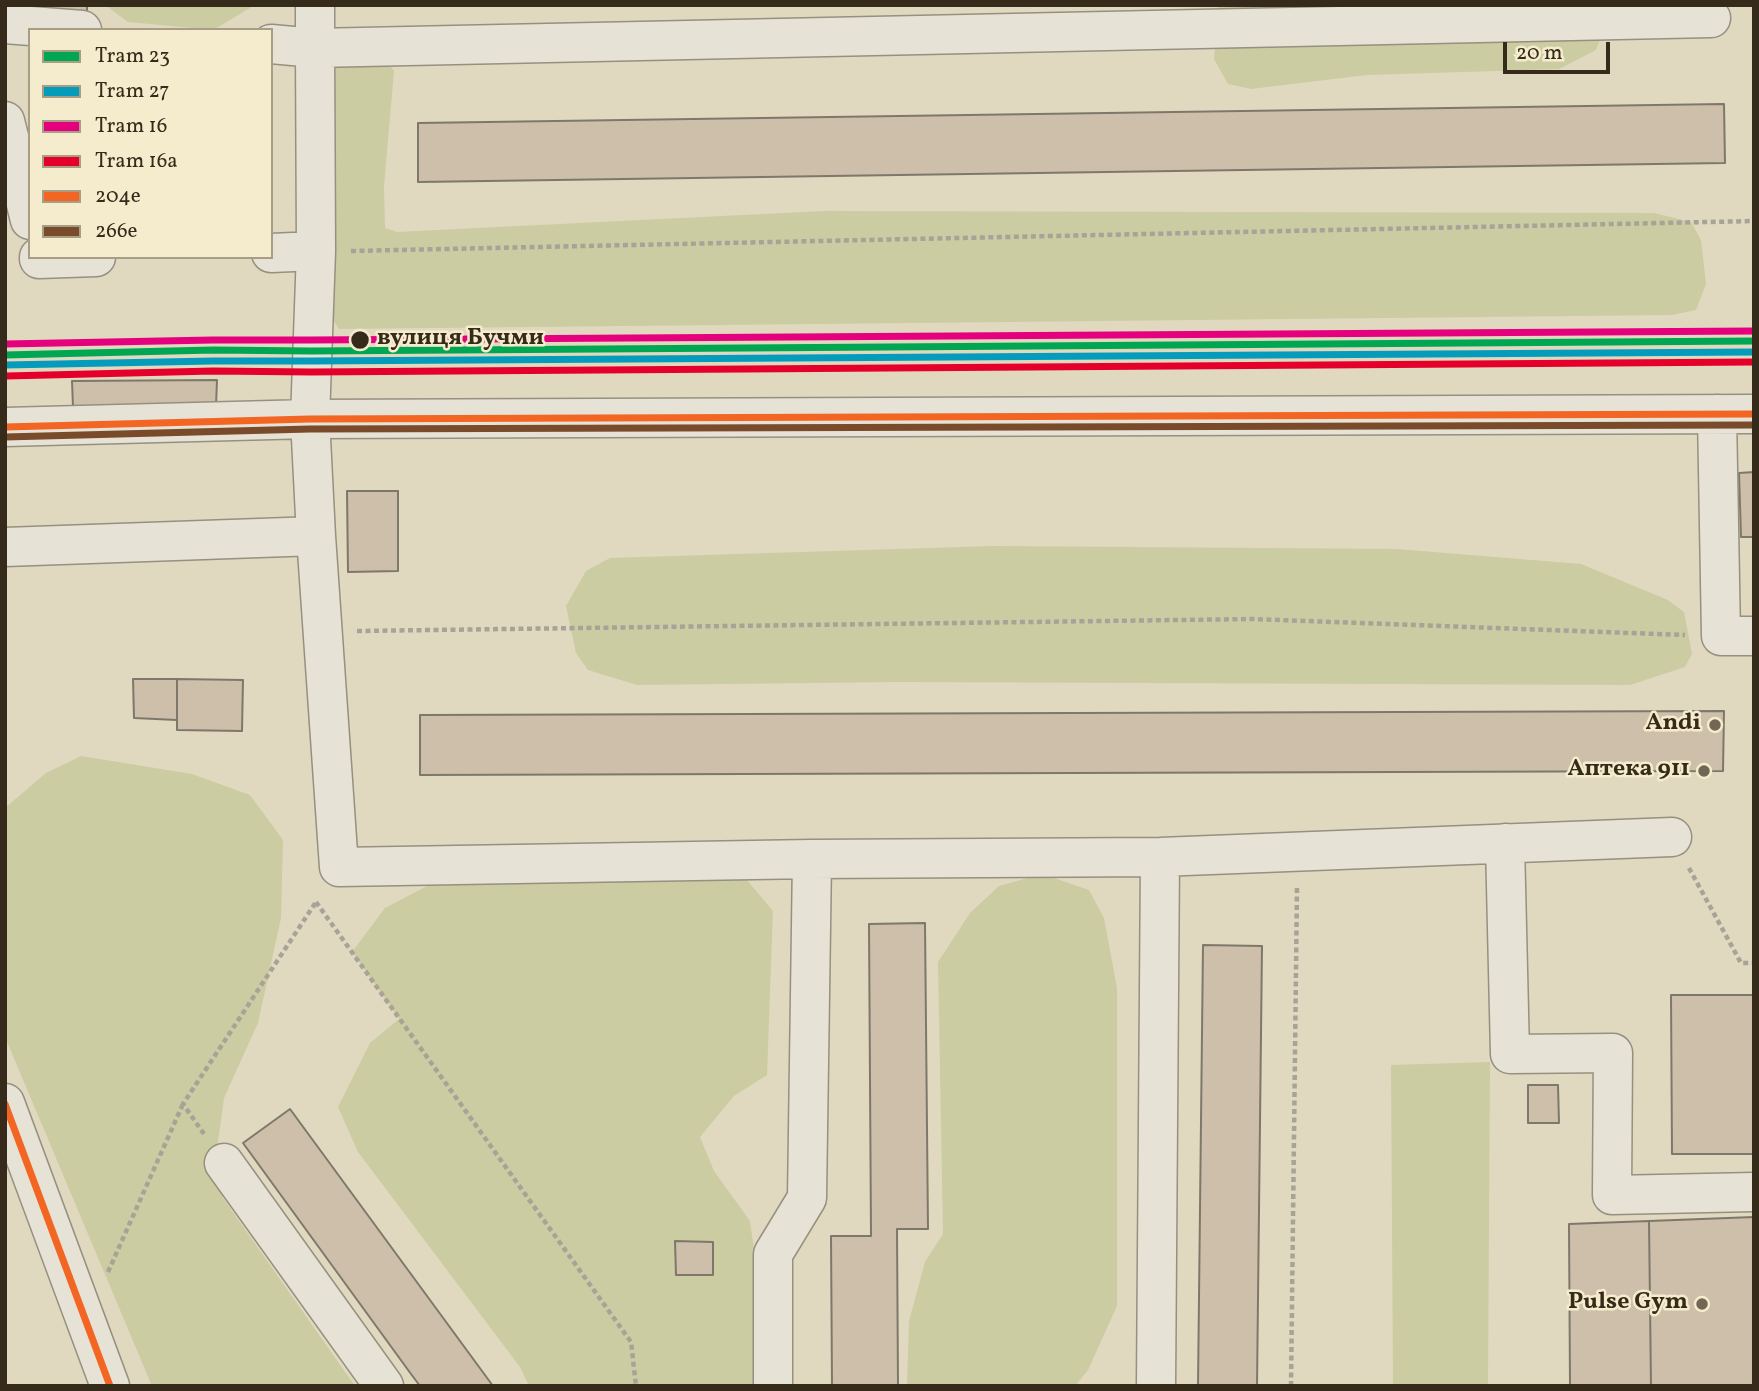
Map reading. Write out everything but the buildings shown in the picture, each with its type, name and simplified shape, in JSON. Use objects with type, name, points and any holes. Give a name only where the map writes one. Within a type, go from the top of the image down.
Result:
[{"type":"street","points":[[316,5],[316,251],[310,419],[339,867],[812,859],[1160,857],[1672,837]]},
{"type":"street","points":[[273,44],[315,48],[1711,18]]},
{"type":"street","points":[[5,24],[56,28]]},
{"type":"street","points":[[5,121],[28,212]]},
{"type":"street","points":[[273,253],[316,251]]},
{"type":"street","points":[[5,427],[310,419],[1735,414],[1737,636]]},
{"type":"street","points":[[5,547],[316,536]]},
{"type":"street","points":[[1505,843],[1510,1054],[1613,1053],[1612,1195],[1754,1192]]},
{"type":"street","points":[[1156,1386],[1160,857]]},
{"type":"street","points":[[773,1386],[773,1254],[807,1198],[812,859]]},
{"type":"street","points":[[5,1103],[110,1386]]},
{"type":"street","points":[[224,1164],[384,1386]]},
{"type":"path","points":[[316,251],[1754,220]]},
{"type":"path","points":[[323,632],[1252,619],[1737,636]]},
{"type":"path","points":[[1672,837],[1741,963],[1754,963]]},
{"type":"path","points":[[1291,1386],[1297,888]]},
{"type":"path","points":[[106,1277],[183,1104],[316,902],[631,1342],[636,1386]]},
{"type":"path","points":[[183,1104],[224,1164]]},
{"type":"green space","points":[[105,5],[255,5],[216,28],[128,22]]},
{"type":"green space","points":[[1218,5],[1614,5],[1596,50],[1559,69],[1367,75],[1251,89],[1228,84],[1214,59]]},
{"type":"green space","points":[[333,59],[388,63],[394,71],[384,186],[385,228],[397,232],[824,211],[1654,213],[1691,222],[1701,240],[1706,284],[1696,310],[1672,315],[339,329],[325,309]]},
{"type":"green space","points":[[994,546],[1397,549],[1581,564],[1668,600],[1684,612],[1692,654],[1685,667],[1630,685],[898,682],[637,685],[588,670],[576,653],[566,606],[586,571],[610,558]]},
{"type":"green space","points":[[81,756],[192,774],[250,795],[283,840],[281,918],[258,1023],[224,1098],[214,1171],[223,1198],[355,1386],[152,1386],[5,1037],[5,808],[46,773]]},
{"type":"green space","points":[[741,873],[773,911],[767,1075],[734,1096],[700,1137],[714,1171],[750,1221],[762,1308],[761,1386],[529,1386],[520,1367],[358,1152],[338,1107],[370,1043],[399,1019],[352,952],[385,908],[431,884]]},
{"type":"green space","points":[[1042,874],[1089,890],[1104,918],[1117,988],[1117,1306],[1088,1370],[1075,1386],[907,1386],[909,1321],[925,1262],[943,1234],[938,962],[970,913],[999,886]]},
{"type":"green space","points":[[1490,1062],[1488,1386],[1393,1386],[1391,1065]]},
{"type":"tram line","name":"16","points":[[5,344],[213,340],[1754,331]]},
{"type":"tram line","name":"23","points":[[5,355],[213,350],[1754,341]]},
{"type":"tram line","name":"27","points":[[5,365],[213,361],[1754,352]]},
{"type":"tram line","name":"16a","points":[[6,376],[213,371],[1754,362]]},
{"type":"transit line","name":"204е","points":[[5,427],[310,419],[1754,414]]},
{"type":"transit line","name":"266е","points":[[5,437],[310,429],[1754,425]]},
{"type":"transit line","name":"204е","points":[[5,1104],[110,1386]]},
{"type":"place","name":"вулиця Бучми","points":[[360,340]]},
{"type":"place","name":"Andi","points":[[1715,725]]},
{"type":"place","name":"Аптека 911","points":[[1704,771]]},
{"type":"place","name":"Pulse Gym","points":[[1702,1304]]}]
